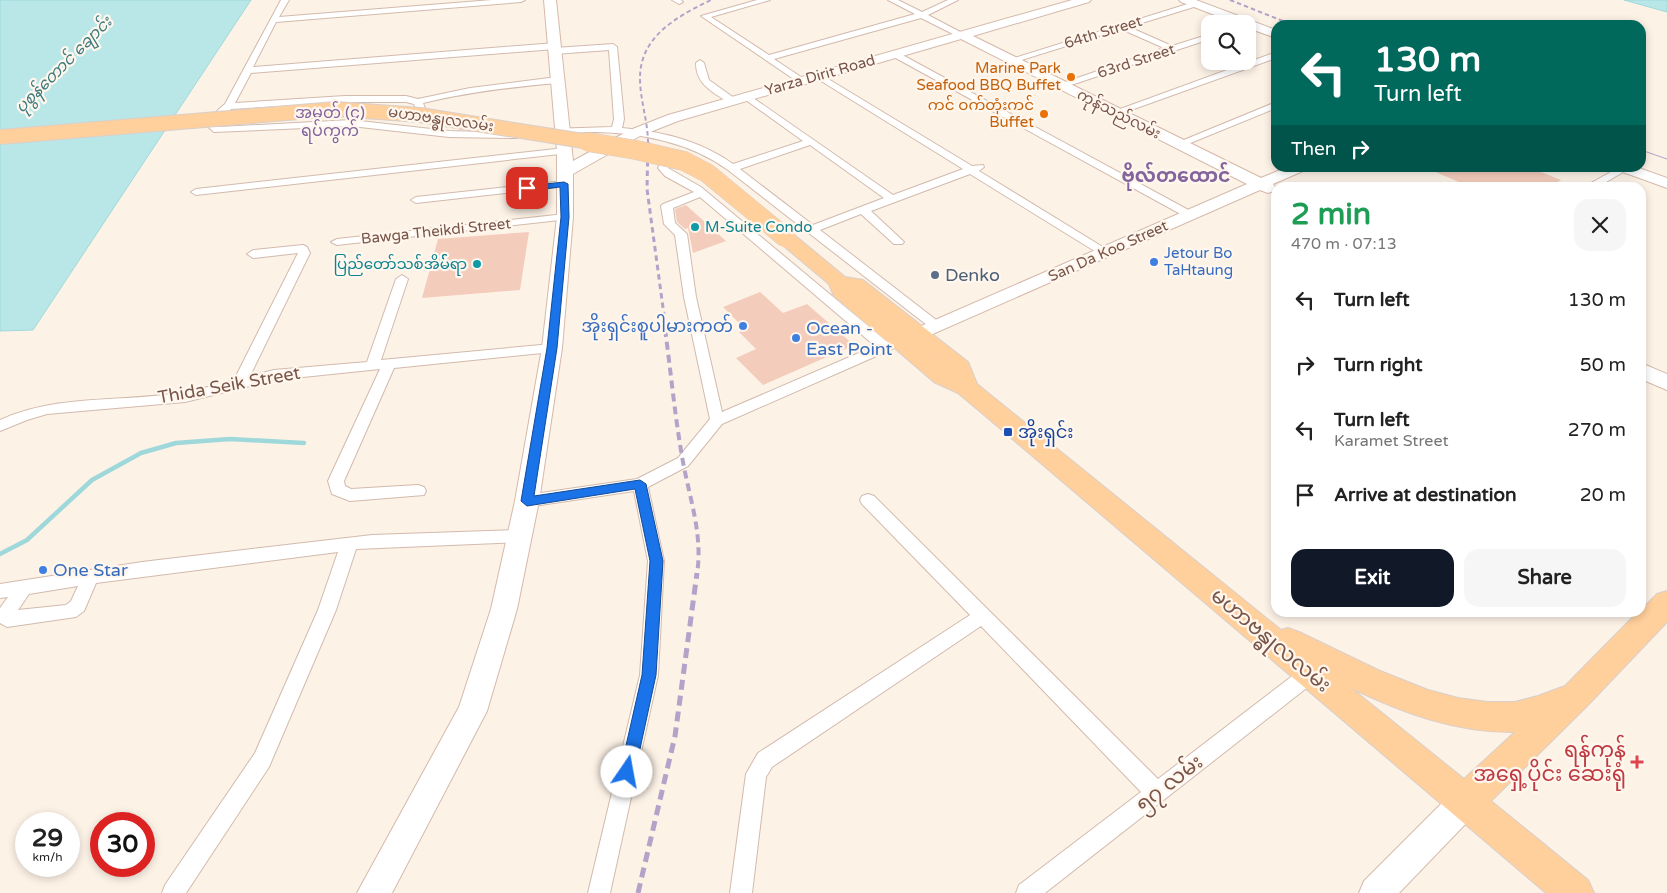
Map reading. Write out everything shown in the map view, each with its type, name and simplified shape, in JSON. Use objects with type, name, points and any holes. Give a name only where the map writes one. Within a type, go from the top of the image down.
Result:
[{"type":"main road","points":[[374,893],[472,711],[504,609],[527,501],[552,348],[565,217],[565,151],[550,0]]},
{"type":"main road","name":"Yarza Dirit Road","points":[[565,178],[635,133],[673,118],[1085,0]]},
{"type":"main road","points":[[1177,0],[1223,15]]},
{"type":"main road","points":[[1190,3],[1219,15]]},
{"type":"main road","points":[[1256,28],[1271,34]]},
{"type":"main road","name":"ကုန်သည်လမ်း","points":[[962,35],[1271,190]]},
{"type":"main road","name":"မဟာဗန္ဓုလလမ်း","points":[[0,137],[336,109],[420,115],[636,150],[684,161],[707,173],[839,282],[840,292],[910,337],[942,377],[966,388],[1575,893]]},
{"type":"main road","points":[[1646,171],[1667,179]]},
{"type":"main road","name":"San Da Koo Street","points":[[910,337],[1288,172]]},
{"type":"main road","points":[[1636,172],[1667,183]]},
{"type":"main road","points":[[1646,372],[1667,383]]},
{"type":"main road","points":[[1376,893],[1465,802],[1576,696],[1667,603]]},
{"type":"main road","points":[[1254,625],[1371,681],[1429,705],[1469,715],[1516,717],[1576,696]]},
{"type":"street","points":[[285,0],[229,106],[213,121],[211,125],[217,130],[351,123],[449,134],[532,135],[562,131],[616,131],[670,140],[709,154],[732,168],[812,230],[910,337]]},
{"type":"street","points":[[273,20],[520,0]]},
{"type":"street","points":[[766,0],[705,16],[801,81]]},
{"type":"street","points":[[892,0],[962,35]]},
{"type":"street","points":[[769,58],[921,15],[954,0]]},
{"type":"street","name":"64th Street","points":[[1012,60],[1190,3]]},
{"type":"street","points":[[1120,26],[1173,48]]},
{"type":"street","name":"63rd Street","points":[[1062,85],[1201,39]]},
{"type":"street","points":[[249,70],[555,48],[613,47],[619,118],[616,131]]},
{"type":"street","points":[[895,54],[1190,214]]},
{"type":"street","points":[[1117,112],[1271,57]]},
{"type":"street","points":[[700,62],[700,74],[703,81],[731,100]]},
{"type":"street","points":[[821,75],[1109,250]]},
{"type":"street","points":[[229,106],[345,99],[406,99],[418,102],[481,88],[557,80]]},
{"type":"street","points":[[746,96],[892,199]]},
{"type":"street","points":[[418,102],[419,109],[430,121],[449,134]]},
{"type":"street","points":[[1179,144],[1271,107]]},
{"type":"street","points":[[670,140],[664,134],[673,118]]},
{"type":"street","points":[[732,168],[810,142]]},
{"type":"street","points":[[196,192],[565,151]]},
{"type":"street","points":[[709,154],[688,152],[678,155],[666,161],[663,168],[668,174],[684,181],[910,337]]},
{"type":"street","points":[[812,230],[976,169]]},
{"type":"street","points":[[1598,182],[1617,172]]},
{"type":"street","points":[[416,200],[565,178]]},
{"type":"street","points":[[701,193],[667,206],[670,224],[681,234],[690,297],[718,420]]},
{"type":"street","points":[[863,210],[898,242]]},
{"type":"street","name":"Bawga Theikdi Street","points":[[337,242],[565,217]]},
{"type":"street","points":[[240,383],[304,253],[303,249],[253,254]]},
{"type":"street","points":[[373,365],[402,279]]},
{"type":"street","points":[[527,501],[640,484],[684,462],[718,420],[910,337]]},
{"type":"street","name":"Thida Seik Street","points":[[0,426],[22,416],[47,409],[185,397],[274,375],[552,348]]},
{"type":"street","points":[[389,364],[336,481],[338,490],[350,495],[418,491]]},
{"type":"street","points":[[599,893],[649,675],[656,561],[640,484]]},
{"type":"street","points":[[868,500],[1156,793]]},
{"type":"street","points":[[0,591],[90,577],[372,541],[520,536]]},
{"type":"street","points":[[173,893],[262,760],[327,610],[349,544]]},
{"type":"street","points":[[24,587],[6,614],[6,619],[70,612],[78,606],[90,577]]},
{"type":"street","points":[[741,893],[756,774],[765,760],[982,616]]},
{"type":"street","name":"၅၇ လမ်း","points":[[1027,893],[1311,673]]},
{"type":"water","name":"ပုစွန်တောင် ချောင်း","points":[[0,0],[251,0],[33,330],[0,331]]},
{"type":"water","points":[[1624,0],[1667,0],[1667,12]]},
{"type":"building","points":[[1435,172],[1541,172],[1561,180],[1558,182],[1459,182]]},
{"type":"building","name":"M-Suite Condo","points":[[686,205],[726,241],[693,253],[688,228],[685,229],[677,222],[675,209]]},
{"type":"building","name":"ပြည်တော်သစ်အိမ််ရာ","points":[[529,232],[520,290],[422,298],[438,239]]},
{"type":"building","name":"Ocean - East Point","points":[[760,292],[783,313],[807,304],[854,345],[763,385],[736,358],[756,349],[739,332],[746,330],[723,307]]},
{"type":"waterway","points":[[0,554],[27,540],[92,480],[141,453],[176,443],[230,439],[304,443]]},
{"type":"tram line","points":[[1646,152],[1667,159]]},
{"type":"railway","points":[[648,143],[640,78],[646,50],[663,29],[686,13],[711,0]]},
{"type":"railway","points":[[1230,0],[1280,20]]},
{"type":"railway","points":[[648,143],[647,189],[666,330]]},
{"type":"railway","points":[[665,329],[680,445],[697,531],[697,574]]},
{"type":"railway","points":[[638,893],[675,736],[697,573]]},
{"type":"place","name":"Marine Park Seafood BBQ Buffet","points":[[1071,77]]},
{"type":"place","name":"ကင် ဝက်တုံးကင် Buffet","points":[[1044,114]]},
{"type":"place","name":"M-Suite Condo","points":[[695,227]]},
{"type":"place","name":"Jetour Bo TaHtaung","points":[[1154,262]]},
{"type":"place","name":"ပြည်တော်သစ်အိမ််ရာ","points":[[477,264]]},
{"type":"place","name":"Denko","points":[[935,275]]},
{"type":"place","name":"အိုးရှင်းစူပါမားကတ်","points":[[743,326]]},
{"type":"place","name":"Ocean - East Point","points":[[796,338]]},
{"type":"place","name":"အိုးရှင်း","points":[[1008,432]]},
{"type":"place","name":"One Star","points":[[43,570]]},
{"type":"place","name":"ရန်ကုန် အရှေ့ပိုင်း ဆေးရုံ","points":[[1637,762]]},
{"type":"district","name":"အမှတ် (၄) ရပ်ကွက်","points":[[330,121]]},
{"type":"district","name":"ဗိုလ်တထောင်","points":[[1176,175]]},
{"type":"route","points":[[527,188],[564,184],[565,217],[552,348],[527,501],[640,484],[656,561],[649,675],[627,772]]}]
